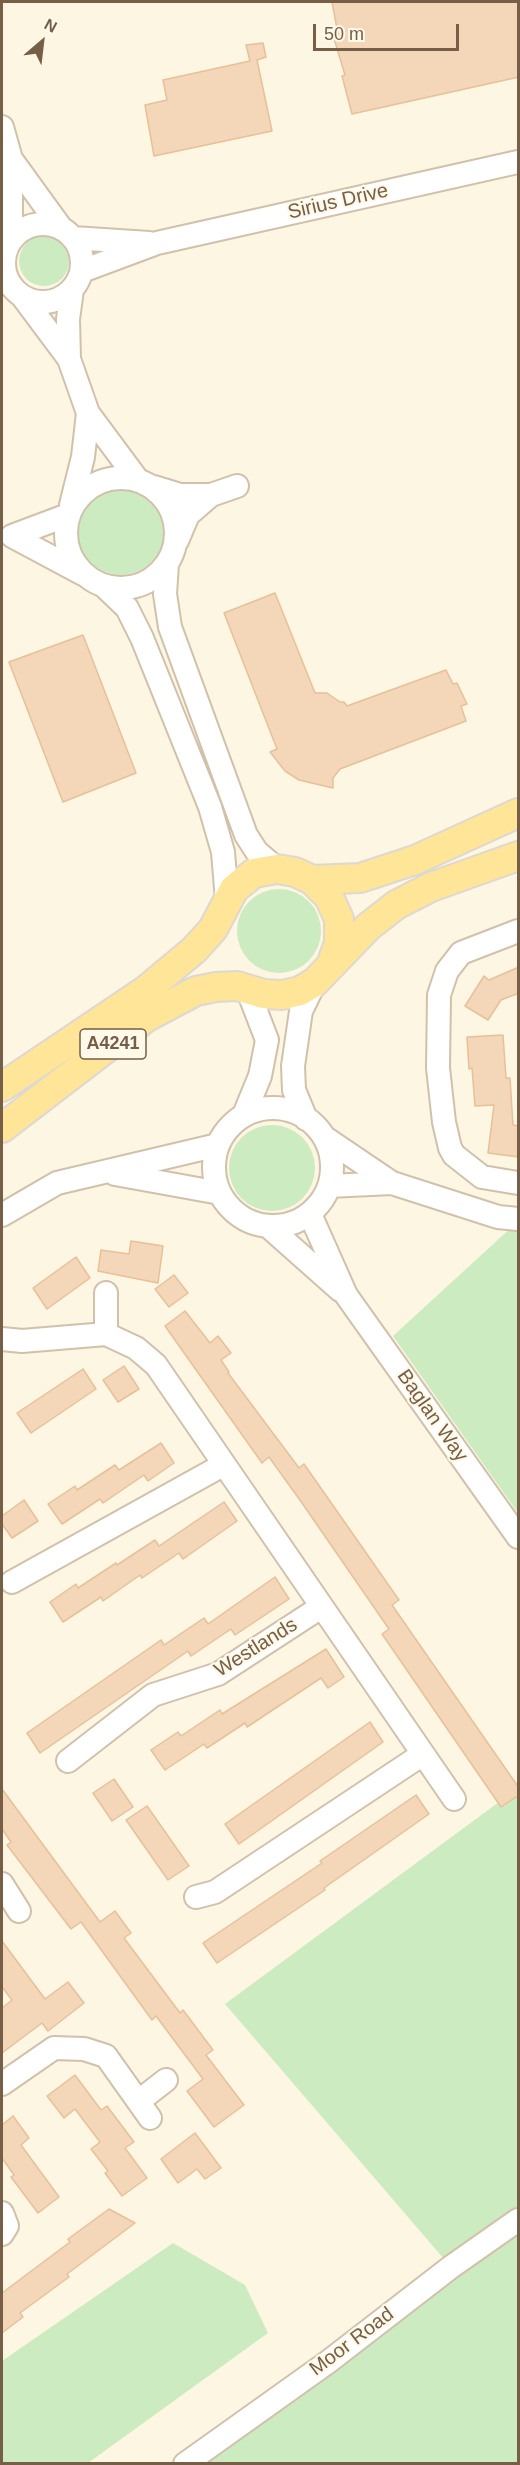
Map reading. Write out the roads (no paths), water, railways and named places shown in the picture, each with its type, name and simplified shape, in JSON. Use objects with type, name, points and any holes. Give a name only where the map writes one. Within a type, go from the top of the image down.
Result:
[{"type":"main road","points":[[312,880],[360,878],[415,860],[519,813]]},
{"type":"main road","name":"A4241","points":[[2,1128],[147,1017],[196,991],[216,987],[247,988],[264,994],[282,995],[300,991],[323,974],[368,927],[396,905],[430,887],[519,856]]},
{"type":"main road","points":[[277,869],[295,872],[312,880],[329,897],[339,919],[339,943],[323,974]]},
{"type":"main road","name":"A4241","points":[[2,1087],[146,990],[194,950],[213,929],[226,900],[244,879],[254,873],[277,869]]},
{"type":"street","points":[[2,127],[11,159],[11,240]]},
{"type":"street","points":[[11,159],[67,233],[82,259],[68,319],[69,359],[88,413],[145,483],[168,503],[176,523],[165,594],[170,627],[246,835],[257,852],[277,869]]},
{"type":"street","name":"Sirius Drive","points":[[77,280],[157,243],[519,162]]},
{"type":"street","points":[[67,233],[46,224],[31,225],[11,240],[2,264],[12,290],[69,359]]},
{"type":"street","name":"Sirius Drive","points":[[67,233],[157,243]]},
{"type":"street","points":[[12,290],[43,303],[53,301],[77,280]]},
{"type":"street","points":[[88,413],[83,457],[69,512],[66,537],[72,559],[127,608],[142,638],[210,807],[223,852],[226,900]]},
{"type":"street","points":[[7,537],[69,512],[81,493],[98,482],[117,477],[145,483],[180,495],[211,495],[237,486]]},
{"type":"street","points":[[7,537],[95,581],[120,588],[138,585],[154,577],[171,555],[188,515],[211,495]]},
{"type":"street","points":[[519,931],[461,953],[447,971],[439,995],[438,1057],[444,1122],[454,1155],[482,1177],[519,1183]]},
{"type":"street","points":[[306,1119],[294,1090],[293,1066],[301,1011],[323,974]]},
{"type":"street","points":[[244,1115],[260,1076],[267,1040],[247,988]]},
{"type":"street","points":[[324,1137],[330,1153],[332,1169],[329,1186],[321,1201],[310,1214],[297,1221],[269,1227],[254,1224],[240,1217],[228,1206],[214,1178],[214,1161],[218,1145],[228,1128],[244,1115],[259,1109],[276,1108],[292,1111],[306,1119],[324,1137],[392,1183],[498,1217],[519,1219]]},
{"type":"street","points":[[2,1215],[57,1183],[218,1145]]},
{"type":"street","points":[[105,1172],[220,1193]]},
{"type":"street","points":[[329,1186],[392,1183]]},
{"type":"street","name":"Baglan Way","points":[[310,1214],[345,1294],[519,1538]]},
{"type":"street","name":"Baglan Way","points":[[269,1227],[345,1294]]},
{"type":"street","points":[[106,1293],[106,1334]]},
{"type":"street","points":[[2,1342],[106,1334],[136,1348],[156,1365],[454,1799]]},
{"type":"street","points":[[12,1582],[223,1465]]},
{"type":"street","name":"Westlands","points":[[68,1761],[153,1695],[218,1674],[321,1607]]},
{"type":"street","points":[[196,1897],[215,1892],[423,1754]]},
{"type":"street","points":[[2,2084],[54,2048],[84,2049],[106,2056],[144,2109],[166,2080]]},
{"type":"street","points":[[2,2214],[7,2226],[2,2234]]},
{"type":"street","name":"Moor Road","points":[[184,2463],[328,2362],[451,2267],[519,2220]]}]
